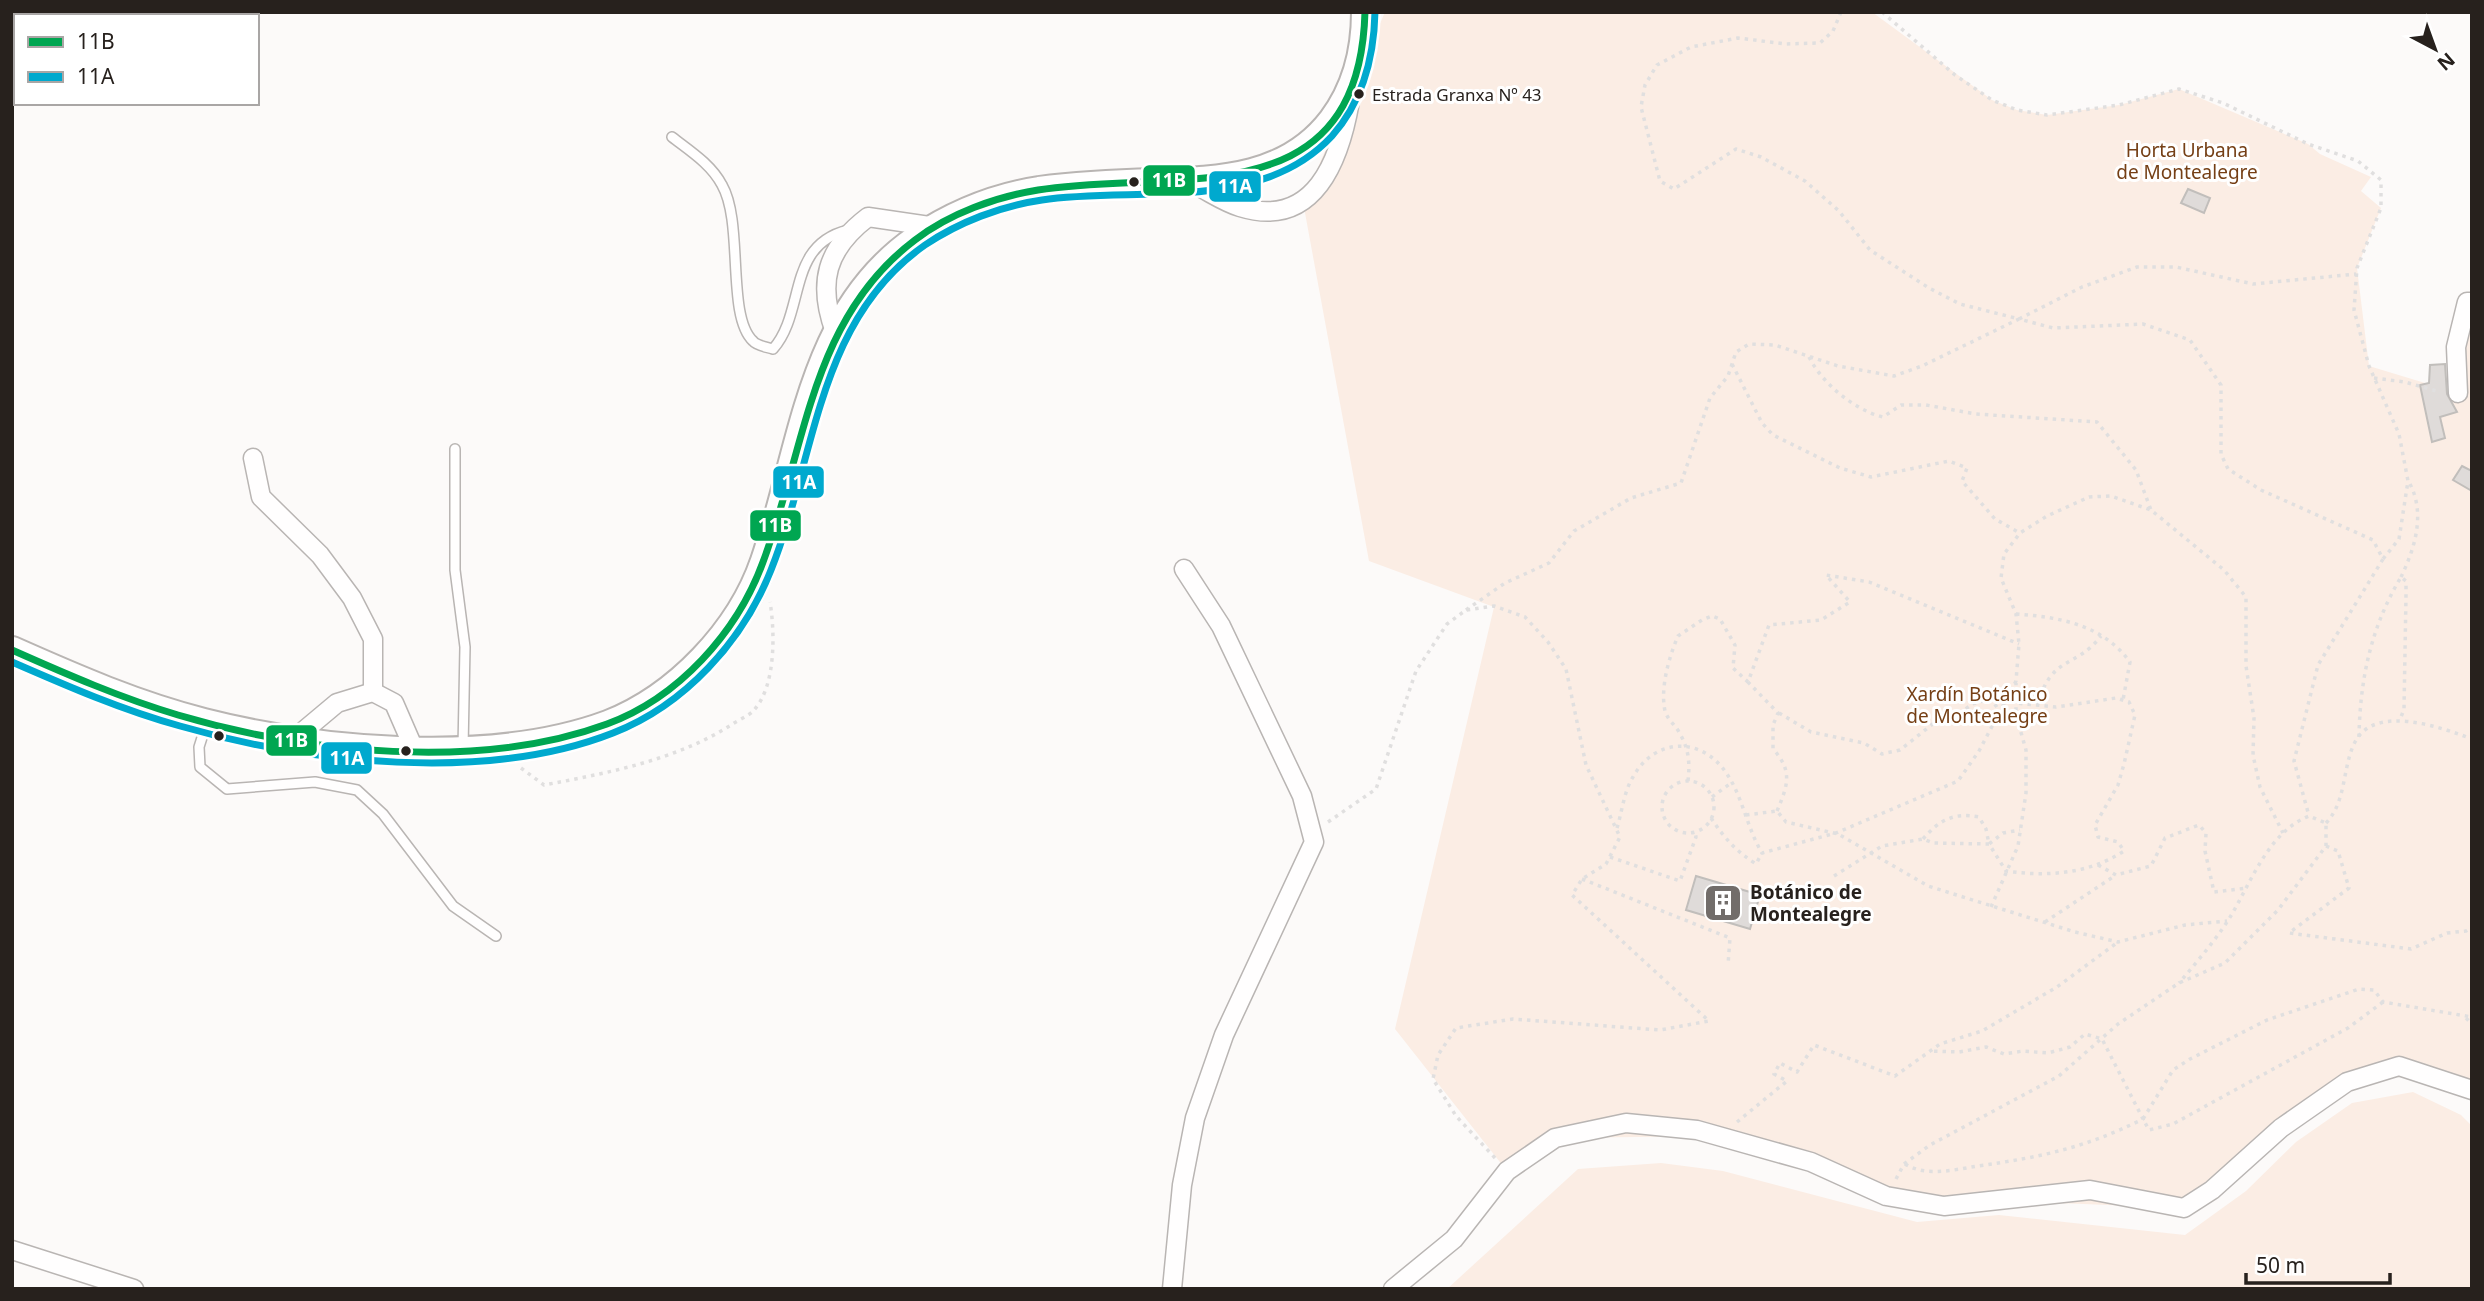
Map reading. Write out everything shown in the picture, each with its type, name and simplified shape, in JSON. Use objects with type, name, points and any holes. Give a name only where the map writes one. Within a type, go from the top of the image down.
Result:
[{"type":"main road","points":[[12,650],[108,691],[206,722],[347,747],[494,748],[580,733],[627,715],[649,703],[677,682],[714,645],[741,607],[763,564],[816,378],[835,332],[853,303],[884,266],[936,227],[994,200],[1085,185],[1190,182],[1252,174],[1292,156],[1327,127],[1352,87],[1365,37],[1365,12]]},
{"type":"street","points":[[1190,182],[1240,207],[1271,212],[1303,202],[1323,183],[1345,132],[1352,87]]},
{"type":"street","points":[[835,332],[824,303],[826,291],[832,257],[853,229],[868,217],[936,227]]},
{"type":"street","points":[[2458,393],[2456,347],[2466,302],[2472,302]]},
{"type":"street","points":[[253,458],[261,497],[320,555],[352,598],[368,629],[373,639],[373,692]]},
{"type":"street","points":[[1172,1289],[1182,1185],[1195,1118],[1224,1035],[1264,943],[1314,842],[1302,796],[1221,626],[1184,569]]},
{"type":"street","points":[[294,739],[337,703],[373,692],[394,703],[414,749]]},
{"type":"street","points":[[1393,1289],[1454,1239],[1507,1171],[1555,1138],[1626,1123],[1697,1130],[1811,1162],[1886,1196],[1944,1206],[2090,1190],[2184,1208],[2212,1190],[2281,1128],[2347,1082],[2399,1066],[2472,1090]]},
{"type":"street","points":[[12,1250],[134,1289]]},
{"type":"lane","points":[[672,137],[700,158],[723,186],[736,242],[742,325],[754,343],[773,349],[786,334],[798,282],[809,257],[830,234],[853,229]]},
{"type":"lane","points":[[455,449],[455,570],[465,647],[463,748]]},
{"type":"lane","points":[[206,722],[199,747],[201,767],[227,789],[314,782],[357,790],[383,814],[453,906],[496,936]]},
{"type":"path","points":[[1841,12],[1833,31],[1820,43],[1786,44],[1738,38],[1691,47],[1657,65],[1645,85],[1642,107],[1660,181],[1674,189],[1736,149],[1761,157],[1805,181],[1839,211],[1870,250],[1929,288],[1961,304],[2053,328],[2143,324],[2190,341],[2221,385],[2221,454],[2228,469],[2261,490],[2373,540],[2384,559]]},
{"type":"path","points":[[1882,12],[1955,75],[1992,100],[2017,110],[2047,115],[2119,105],[2179,89],[2223,103],[2308,144],[2358,161],[2381,180],[2381,208],[2356,274],[2354,310],[2374,378],[2399,434],[2416,506],[2417,536],[2401,577],[2378,619],[2371,641],[2361,688],[2358,737]]},
{"type":"path","points":[[1311,833],[1376,789],[1416,671],[1447,624],[1505,583],[1549,563],[1574,531],[1630,498],[1681,483],[1710,398],[1728,376],[1736,352],[1749,344],[1775,345],[1838,366],[1894,376],[1922,366],[2082,287],[2137,267],[2176,267],[2253,284],[2356,274]]},
{"type":"path","points":[[1809,356],[1818,374],[1866,413],[1883,417],[1901,405],[1926,405],[1976,414],[2097,422],[2136,470],[2151,510]]},
{"type":"path","points":[[1732,364],[1762,423],[1773,435],[1840,468],[1871,477],[1949,461],[1968,468],[1962,481],[1995,519],[2020,533]]},
{"type":"path","points":[[2374,378],[2405,382],[2431,392],[2458,393]]},
{"type":"path","points":[[2309,816],[2294,761],[2318,665],[2399,539],[2408,481]]},
{"type":"path","points":[[1991,907],[2018,846],[2026,793],[2026,750],[2016,715],[2019,644],[2016,614],[2001,578],[2004,554],[2020,533],[2047,516],[2089,497],[2111,496],[2151,510],[2224,570],[2246,597],[2246,666],[2253,718],[2253,755],[2260,787],[2283,833]]},
{"type":"path","points":[[494,748],[544,785],[613,772],[707,740],[754,710],[769,679],[774,633],[763,564]]},
{"type":"path","points":[[1748,682],[1769,625],[1821,620],[1850,602],[1826,575],[1869,582],[2019,644]]},
{"type":"path","points":[[2400,720],[2404,709],[2406,595],[2406,581],[2401,577]]},
{"type":"path","points":[[1466,610],[1494,607],[1525,617],[1548,642],[1566,669],[1587,765],[1620,836],[1606,864],[1582,879],[1572,895],[1709,1021],[1660,1030],[1513,1019],[1456,1028],[1438,1055],[1433,1079],[1456,1116],[1507,1171]]},
{"type":"path","points":[[2016,614],[2069,619],[2121,650],[2130,662],[2123,700]]},
{"type":"path","points":[[1688,781],[1690,759],[1680,734],[1665,711],[1664,695],[1669,664],[1678,636],[1702,620],[1712,617],[1720,619],[1735,645],[1733,668],[1778,713],[1811,732],[1864,743],[1882,754],[1900,750],[1939,719],[1949,722],[1972,704],[1992,699],[1998,710]]},
{"type":"path","points":[[2038,704],[2044,682],[2054,671],[2064,662],[2092,648],[2101,636]]},
{"type":"path","points":[[1711,818],[1695,832],[1677,831],[1670,826],[1662,811],[1662,802],[1670,788],[1688,781],[1701,785],[1712,797],[1711,818],[1729,845],[1756,864],[1762,853],[1836,833],[1958,781],[1979,751],[1998,710],[2016,681]]},
{"type":"path","points":[[1923,839],[1934,826],[1947,818],[1963,814],[1979,817],[1986,829],[1989,844],[2006,871],[2040,876],[2098,865],[2124,851],[2118,842],[2098,838],[2095,825],[2118,785],[2124,764],[2135,715],[2129,702],[2116,698],[2056,707],[2016,702]]},
{"type":"path","points":[[1777,811],[1789,776],[1783,761],[1773,749],[1773,725],[1778,713]]},
{"type":"path","points":[[1886,1196],[1904,1164],[1930,1145],[2059,1076],[2118,1024],[2179,983],[2225,963],[2278,910],[2326,846],[2326,823],[2335,814],[2354,742],[2358,737],[2379,724],[2400,720],[2472,739]]},
{"type":"path","points":[[1616,830],[1631,779],[1643,761],[1660,748],[1683,744],[1703,751],[1726,773],[1762,853]]},
{"type":"path","points":[[1712,797],[1731,783]]},
{"type":"path","points":[[1777,811],[1786,822],[1836,833],[1928,886],[2045,923],[2118,942]]},
{"type":"path","points":[[1746,815],[1777,811]]},
{"type":"path","points":[[2179,983],[2228,921],[2291,823],[2309,816],[2326,823]]},
{"type":"path","points":[[2045,923],[2116,875],[2151,866],[2165,838],[2199,825],[2206,833],[2205,851],[2214,892],[2247,888]]},
{"type":"path","points":[[1834,876],[1882,846],[1923,839],[1933,843],[1989,844],[2003,833],[2020,830]]},
{"type":"path","points":[[1610,857],[1680,881],[1696,837],[1695,832]]},
{"type":"path","points":[[2326,846],[2339,851],[2349,888],[2289,933],[2411,949],[2447,933],[2466,931],[2472,927]]},
{"type":"path","points":[[2098,865],[2116,875]]},
{"type":"path","points":[[1582,879],[1730,938],[1728,965]]},
{"type":"path","points":[[1719,1136],[1787,1081],[1774,1074],[1780,1063],[1797,1072],[1814,1045],[1895,1076],[1940,1044],[1982,1031],[2057,987],[2118,942],[2185,925],[2228,921]]},
{"type":"path","points":[[1904,1164],[1917,1171],[1947,1171],[2038,1158],[2115,1133],[2143,1119],[2174,1070],[2190,1059],[2267,1020],[2359,989],[2374,990],[2383,1002]]},
{"type":"path","points":[[1930,1051],[1959,1052],[1986,1046],[2004,1054],[2023,1051],[2048,1053],[2070,1047],[2085,1034],[2102,1039],[2149,1130],[2173,1124],[2348,1028],[2383,1002],[2452,1012],[2472,1024]]},
{"type":"path","points":[[2466,1018],[2472,1017]]},
{"type":"green space","name":"Xardín Botánico de Montealegre","points":[[1385,12],[1872,12],[1992,100],[2017,110],[2047,115],[2119,105],[2179,89],[2308,144],[2320,154],[2371,177],[2361,191],[2381,208],[2357,268],[2369,366],[2458,393],[2472,302],[2472,1089],[2399,1066],[2347,1082],[2184,1208],[1886,1196],[1719,1136],[1555,1138],[1507,1171],[1395,1029],[1494,607],[1369,561],[1303,202]]},
{"type":"green space","points":[[2413,1092],[2461,1115],[2472,1126],[2472,1289],[1447,1289],[1578,1169],[1661,1163],[1723,1171],[1917,1222],[1999,1215],[2185,1235],[2246,1191],[2296,1142],[2352,1103]]},
{"type":"building","points":[[2188,189],[2210,198],[2204,213],[2181,203]]},
{"type":"building","points":[[2445,364],[2447,394],[2457,412],[2440,417],[2445,438],[2432,442],[2420,385],[2429,383],[2430,365]]},
{"type":"building","points":[[2462,466],[2472,471],[2472,491],[2453,480]]},
{"type":"building","name":"Botánico de Montealegre","points":[[1696,876],[1760,895],[1750,929],[1686,910]]},
{"type":"transit line","name":"11B","points":[[12,650],[73,677],[178,715],[281,739],[337,747],[449,752],[504,748],[557,739],[607,724],[633,712],[658,698],[681,680],[702,660],[738,614],[763,562],[778,519],[802,431],[832,347],[853,308],[880,272],[929,230],[958,214],[1006,197],[1038,190],[1092,184],[1201,178],[1251,170],[1296,153],[1331,124],[1355,78],[1365,12]]},
{"type":"transit line","name":"11A","points":[[12,662],[74,689],[158,720],[230,739],[340,758],[454,763],[510,758],[563,749],[613,733],[639,721],[687,688],[728,645],[745,621],[771,570],[824,394],[840,352],[861,312],[889,276],[938,237],[966,222],[1011,206],[1078,196],[1195,192],[1233,187],[1270,177],[1303,161],[1343,123],[1359,94],[1369,62],[1375,12]]},
{"type":"place","name":"Estrada Granxa Nº 43","points":[[1359,94]]},
{"type":"place","name":"Botánico de Montealegre","points":[[1723,903]]},
{"type":"park label","name":"Horta Urbana de Montealegre","points":[[2187,161]]}]
